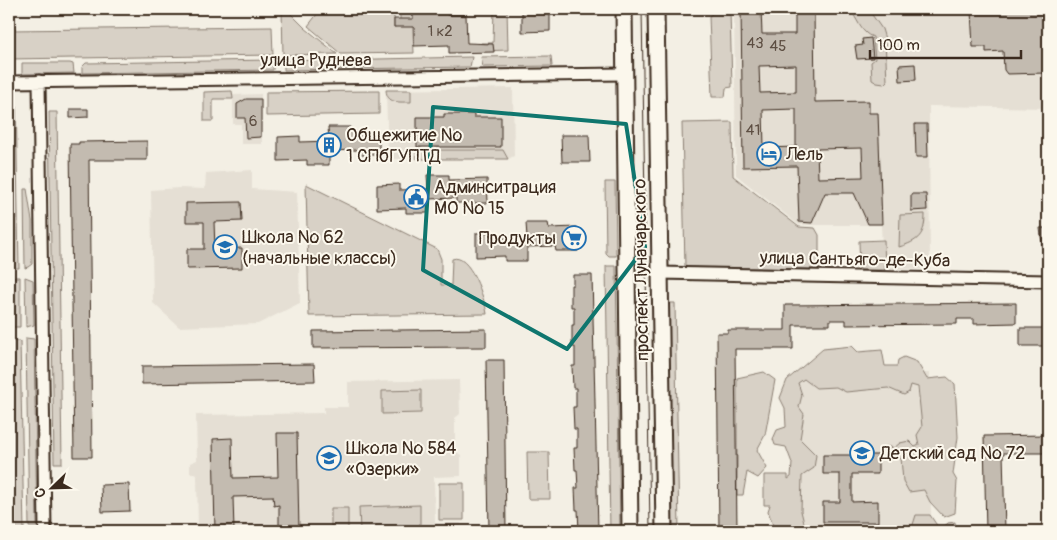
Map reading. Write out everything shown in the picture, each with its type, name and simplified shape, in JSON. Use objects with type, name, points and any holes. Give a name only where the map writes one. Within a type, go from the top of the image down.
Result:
[{"type":"main road","name":"проспект Луначарского","points":[[624,9],[630,531]]},
{"type":"main road","name":"проспект Луначарского","points":[[656,9],[664,531]]},
{"type":"street","name":"улица Руднева","points":[[9,82],[624,74]]},
{"type":"street","points":[[39,81],[45,531]]},
{"type":"street","name":"улица Сантьяго-де-Куба","points":[[660,273],[1048,281]]},
{"type":"highlighted area","points":[[433,107],[626,124],[645,247],[567,349],[423,270]]},
{"type":"shaded area","points":[[282,9],[286,9],[305,28],[337,54],[283,55]]},
{"type":"shaded area","points":[[321,9],[394,9],[394,27],[400,26],[400,9],[412,9],[414,53],[341,54],[308,26]]},
{"type":"shaded area","points":[[494,9],[507,9],[508,50],[481,51],[481,43],[493,43]]},
{"type":"shaded area","points":[[734,9],[1048,9],[1048,108],[929,106],[930,269],[883,269],[881,225],[799,225],[736,175]]},
{"type":"shaded area","points":[[849,9],[868,9],[882,29],[885,39],[887,81],[884,84],[872,80],[871,62],[875,59],[873,37],[862,29]]},
{"type":"shaded area","points":[[716,11],[730,11],[732,87],[726,88],[725,97],[712,97],[709,16]]},
{"type":"shaded area","points":[[272,27],[273,55],[9,59],[9,30]]},
{"type":"shaded area","points":[[551,56],[552,66],[483,67],[481,57]]},
{"type":"shaded area","points":[[472,57],[470,67],[284,70],[284,61]]},
{"type":"shaded area","points":[[273,60],[273,70],[82,73],[82,67],[86,63]]},
{"type":"shaded area","points":[[22,63],[70,63],[73,64],[74,73],[22,74]]},
{"type":"shaded area","points":[[513,88],[514,156],[508,159],[388,159],[386,90]]},
{"type":"shaded area","points":[[386,90],[411,90],[411,102],[391,100]]},
{"type":"shaded area","points":[[232,91],[233,99],[213,99],[213,121],[204,121],[204,92]]},
{"type":"shaded area","points":[[379,91],[379,114],[266,116],[266,92]]},
{"type":"shaded area","points":[[9,94],[16,94],[19,268],[9,268]]},
{"type":"shaded area","points":[[261,94],[262,144],[241,144],[241,124],[233,124],[233,95]]},
{"type":"shaded area","points":[[49,112],[57,112],[62,463],[54,463]]},
{"type":"shaded area","points":[[732,122],[733,176],[799,227],[815,228],[819,235],[819,269],[685,267],[682,123]]},
{"type":"shaded area","points":[[417,150],[503,150],[508,159],[417,159]]},
{"type":"shaded area","name":"Школа № 62 (начальные классы)","points":[[252,170],[252,189],[297,192],[300,303],[258,324],[179,327],[153,303],[151,190],[205,189],[206,173]]},
{"type":"shaded area","points":[[605,182],[615,182],[616,256],[609,256],[606,253]]},
{"type":"shaded area","points":[[306,184],[437,249],[441,259],[441,285],[451,285],[452,259],[459,259],[465,263],[476,279],[487,314],[309,316]]},
{"type":"shaded area","points":[[24,189],[27,189],[32,221],[32,264],[25,268]]},
{"type":"shaded area","points":[[925,214],[924,227],[920,236],[912,242],[899,247],[900,215]]},
{"type":"shaded area","points":[[884,240],[885,270],[860,270],[859,241]]},
{"type":"shaded area","points":[[606,266],[616,266],[620,531],[610,531]]},
{"type":"shaded area","points":[[9,277],[20,277],[20,327],[9,327]]},
{"type":"shaded area","points":[[25,277],[33,280],[34,325],[26,327]]},
{"type":"shaded area","points":[[668,303],[675,303],[679,531],[672,531]]},
{"type":"shaded area","points":[[26,338],[34,339],[37,527],[29,527]]},
{"type":"shaded area","points":[[9,341],[20,341],[24,531],[9,531]]},
{"type":"shaded area","points":[[852,346],[858,352],[882,350],[885,366],[897,366],[898,360],[904,357],[917,362],[927,379],[947,377],[955,384],[958,437],[953,474],[957,481],[955,513],[944,517],[930,502],[924,490],[909,492],[903,481],[901,458],[885,458],[883,450],[886,446],[894,448],[900,443],[909,441],[915,447],[919,445],[917,435],[922,427],[918,387],[911,385],[909,392],[904,395],[888,388],[846,392],[836,387],[816,388],[804,379],[798,383],[802,395],[799,407],[804,414],[800,439],[816,455],[814,468],[802,476],[801,511],[806,531],[775,531],[768,511],[770,505],[764,505],[764,475],[788,475],[788,479],[791,477],[792,463],[786,447],[775,445],[773,439],[777,430],[786,427],[785,408],[780,398],[787,380],[823,349]]},
{"type":"shaded area","points":[[764,372],[775,380],[765,435],[757,450],[767,468],[758,478],[747,472],[743,495],[737,495],[737,378]]},
{"type":"shaded area","name":"Детский сад № 72","points":[[930,373],[931,531],[795,531],[793,375]]},
{"type":"shaded area","name":"Школа № 584 «Озерки»","points":[[459,380],[460,414],[455,418],[455,451],[461,455],[461,476],[434,477],[435,523],[461,523],[461,531],[198,531],[197,475],[190,473],[190,463],[197,460],[196,415],[324,413],[324,407],[348,407],[348,382]]},
{"type":"shaded area","points":[[421,390],[421,413],[382,414],[382,391]]},
{"type":"shaded area","points":[[527,452],[549,452],[550,499],[528,499]]},
{"type":"shaded area","points":[[439,483],[464,483],[464,520],[439,520]]},
{"type":"shaded area","points":[[420,505],[420,531],[360,531],[359,507]]},
{"type":"shaded area","points":[[331,508],[348,508],[348,531],[331,531]]},
{"type":"shaded area","points":[[916,515],[930,515],[940,530],[948,523],[955,522],[956,531],[911,531]]},
{"type":"building","points":[[413,9],[447,9],[447,15],[466,15],[467,43],[493,44],[494,52],[449,53],[449,45],[414,46],[414,27],[394,27],[394,19],[413,19]]},
{"type":"building","points":[[522,9],[550,9],[550,31],[522,32]]},
{"type":"building","points":[[741,9],[761,9],[762,34],[795,34],[795,9],[814,9],[815,102],[869,101],[869,113],[878,113],[882,224],[868,224],[854,193],[825,193],[812,223],[799,222],[797,166],[743,167]],"holes":[[[796,65],[796,92],[760,93],[759,66]],[[796,109],[796,147],[764,148],[763,110]],[[862,148],[863,177],[818,178],[817,149]]]},
{"type":"building","points":[[1048,10],[1048,71],[1046,73],[1007,74],[1004,70],[1003,51],[986,52],[986,47],[973,47],[971,11]]},
{"type":"building","points":[[871,38],[873,58],[857,59],[855,46],[863,45],[862,39]]},
{"type":"building","points":[[915,64],[916,80],[900,81],[899,65]]},
{"type":"building","points":[[246,99],[261,99],[261,137],[246,138],[245,118],[237,118],[237,104]]},
{"type":"building","points":[[70,109],[88,109],[88,117],[70,118]]},
{"type":"building","points":[[444,114],[474,114],[474,117],[501,117],[501,147],[417,147],[417,117],[444,117]]},
{"type":"building","points":[[915,124],[927,124],[928,157],[916,157]]},
{"type":"building","name":"Общежитие № 1 СПбГУПТД","points":[[328,127],[350,127],[351,132],[379,131],[379,155],[358,155],[357,150],[329,151],[329,165],[307,165],[307,160],[278,161],[278,137],[300,136],[300,142],[329,141]]},
{"type":"building","points":[[561,135],[589,135],[590,162],[562,162]]},
{"type":"building","points":[[147,141],[147,160],[89,160],[92,457],[74,457],[70,144],[79,144],[79,142]]},
{"type":"building","points":[[427,175],[449,175],[449,180],[487,179],[488,203],[456,203],[456,198],[428,199],[428,213],[406,213],[406,208],[377,209],[377,185],[399,184],[399,190],[428,189]]},
{"type":"building","points":[[911,194],[926,194],[927,210],[911,211]]},
{"type":"building","points":[[241,202],[242,221],[214,222],[215,249],[242,248],[242,268],[187,269],[187,249],[204,249],[204,222],[186,222],[186,203]]},
{"type":"building","points":[[526,223],[548,223],[549,228],[577,227],[578,251],[556,251],[555,246],[527,247],[527,261],[505,261],[505,256],[476,257],[476,233],[498,232],[498,238],[527,237]]},
{"type":"building","points":[[1040,228],[1048,228],[1048,251],[1043,251]]},
{"type":"building","points":[[573,275],[592,275],[598,531],[579,531],[578,510],[576,510],[575,488],[578,488],[574,448],[577,448],[577,429],[574,429],[573,407],[576,407],[576,388],[573,388],[572,366],[575,366],[575,347],[572,347],[574,307],[571,307]]},
{"type":"building","points":[[1016,303],[1016,323],[974,324],[974,319],[957,319],[957,324],[846,325],[846,320],[830,320],[830,325],[793,325],[793,349],[735,349],[737,531],[719,531],[717,333],[728,333],[728,330],[785,330],[785,305]]},
{"type":"building","points":[[1020,328],[1048,328],[1048,346],[1020,346]]},
{"type":"building","points":[[486,329],[486,347],[313,348],[313,331]]},
{"type":"building","points":[[486,360],[504,360],[506,531],[489,531]]},
{"type":"building","points":[[314,364],[315,381],[142,384],[142,366]]},
{"type":"building","points":[[277,433],[297,433],[299,531],[279,531],[279,505],[274,506],[273,496],[233,497],[234,531],[215,531],[213,439],[232,438],[233,478],[278,477]]},
{"type":"building","points":[[1048,435],[1048,453],[1003,453],[1005,531],[986,531],[984,436]]},
{"type":"building","points":[[823,455],[878,455],[878,474],[852,474],[852,502],[878,501],[878,522],[823,522],[823,502],[840,502],[840,474],[823,474]]},
{"type":"building","points":[[129,484],[130,511],[102,512],[101,485]]},
{"type":"tram line","points":[[642,9],[650,531]]},
{"type":"place","name":"Общежитие № 1 СПбГУПТД","points":[[329,145]]},
{"type":"place","name":"Лель","points":[[769,154]]},
{"type":"place","name":"Админситрация МО № 15","points":[[416,197]]},
{"type":"place","name":"Продукты","points":[[574,238]]},
{"type":"place","name":"Школа № 62 (начальные классы)","points":[[225,247]]},
{"type":"place","name":"Детский сад № 72","points":[[862,453]]},
{"type":"place","name":"Школа № 584 «Озерки»","points":[[329,458]]}]
